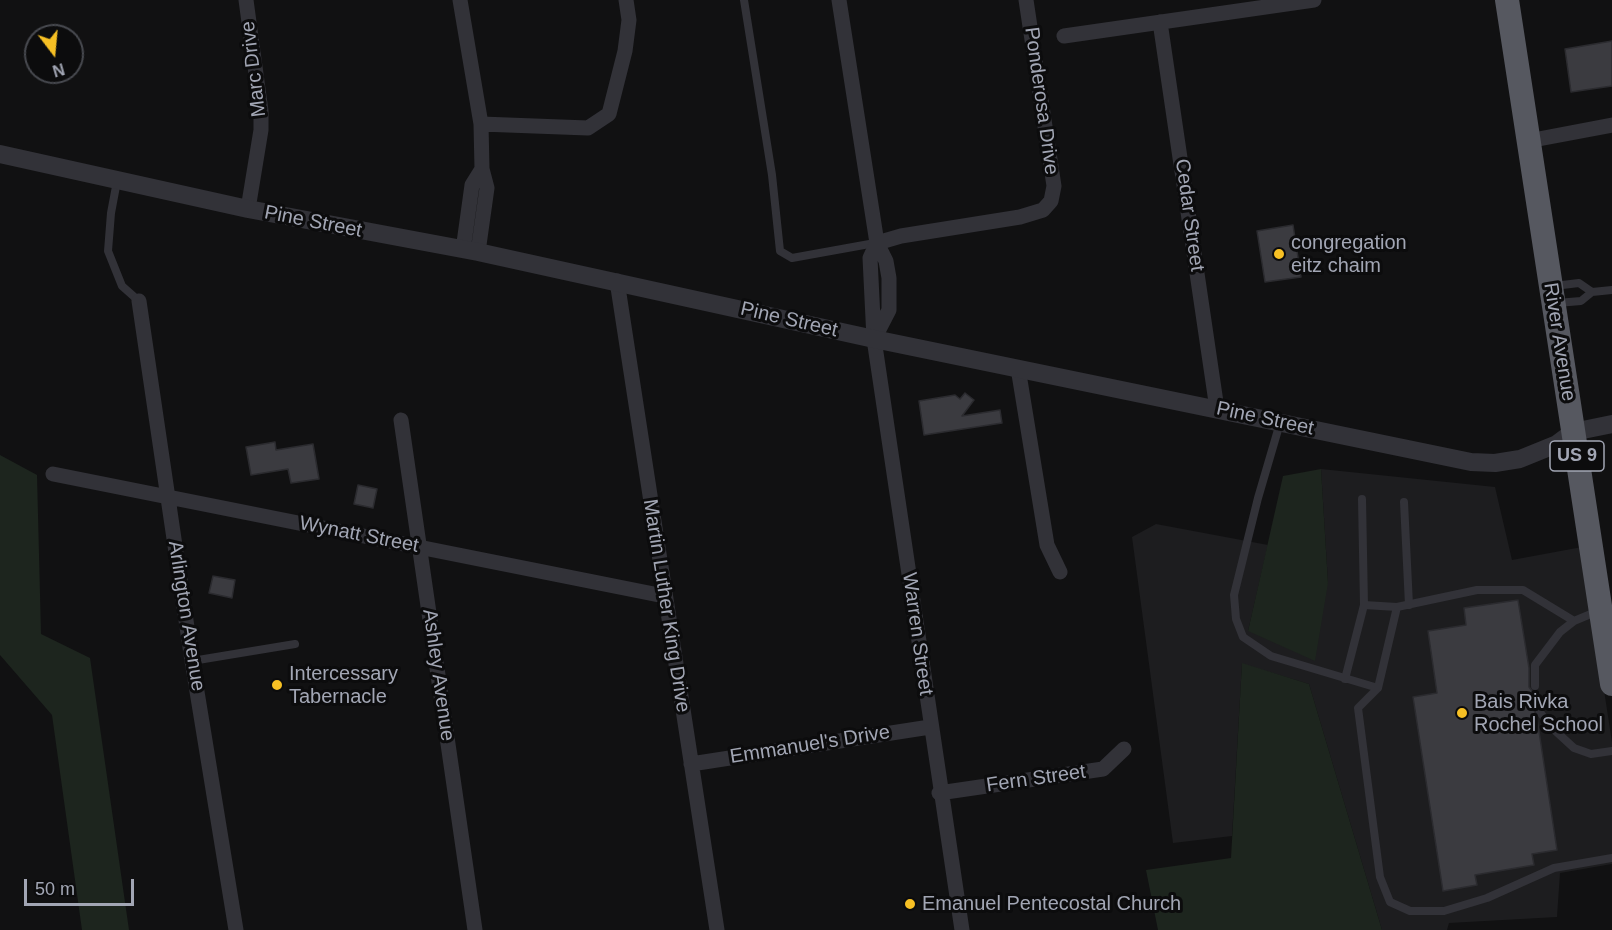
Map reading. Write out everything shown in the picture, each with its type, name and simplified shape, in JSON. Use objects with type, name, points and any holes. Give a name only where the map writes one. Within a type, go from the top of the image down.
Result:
[{"type":"highway","name":"River Avenue","points":[[1506,0],[1601,610],[1608,635],[1612,684]]},
{"type":"street","name":"Marc Drive","points":[[246,0],[261,111],[261,130],[248,209]]},
{"type":"street","points":[[460,0],[481,124],[482,169],[487,188],[470,251]]},
{"type":"street","points":[[481,124],[588,128],[609,114],[625,51],[629,20],[626,0]]},
{"type":"street","points":[[839,0],[877,243],[870,258],[874,339]]},
{"type":"street","name":"Ponderosa Drive","points":[[877,243],[902,236],[1020,217],[1043,210],[1051,201],[1054,186],[1026,0]]},
{"type":"street","points":[[1064,36],[1314,0]]},
{"type":"street","name":"Cedar Street","points":[[1160,22],[1217,409]]},
{"type":"street","points":[[1528,141],[1612,126]]},
{"type":"street","name":"Pine Street","points":[[0,154],[248,209],[617,281],[874,339],[1471,462],[1495,463],[1520,459],[1548,448],[1573,432]]},
{"type":"street","name":"Martin Luther King Drive","points":[[617,281],[717,930]]},
{"type":"street","name":"Arlington Avenue","points":[[139,301],[192,661],[236,930]]},
{"type":"street","name":"Warren Street","points":[[874,339],[939,793],[962,930]]},
{"type":"street","points":[[1018,368],[1047,545],[1059,572]]},
{"type":"street","name":"Ashley Avenue","points":[[401,420],[475,930]]},
{"type":"street","points":[[1573,432],[1612,424]]},
{"type":"street","name":"Wynatt Street","points":[[53,474],[664,596]]},
{"type":"street","name":"Emmanuel's Drive","points":[[691,764],[930,727]]},
{"type":"street","name":"Fern Street","points":[[939,793],[1103,769],[1124,749]]},
{"type":"lane","points":[[744,0],[772,176],[780,251],[792,258],[877,243]]},
{"type":"lane","points":[[117,181],[111,213],[108,250],[122,286],[139,301]]},
{"type":"lane","points":[[1552,295],[1579,284],[1592,292]]},
{"type":"lane","points":[[1552,295],[1581,301],[1592,292],[1612,290]]},
{"type":"lane","points":[[1281,422],[1258,498],[1234,595],[1236,619],[1243,637],[1271,656],[1313,666],[1345,679],[1378,688]]},
{"type":"lane","points":[[1345,679],[1364,605],[1362,499]]},
{"type":"lane","points":[[1404,502],[1408,605]]},
{"type":"lane","points":[[1364,605],[1398,607],[1477,590],[1523,590],[1574,621]]},
{"type":"lane","points":[[1398,607],[1378,688],[1358,708],[1380,877],[1390,902],[1410,910],[1444,911],[1487,898],[1554,868],[1612,858]]},
{"type":"lane","points":[[1534,687],[1535,665],[1560,632],[1574,621],[1601,610]]},
{"type":"lane","points":[[192,661],[295,644]]},
{"type":"lane","points":[[1536,698],[1540,712],[1550,726],[1574,748],[1592,754],[1612,751]]},
{"type":"shaded area","points":[[0,455],[37,475],[41,634],[90,658],[129,930],[82,930],[52,715],[0,655]]},
{"type":"shaded area","name":"Bais Rivka Rochel School","points":[[1321,469],[1495,487],[1512,560],[1582,547],[1612,742],[1612,864],[1560,873],[1557,917],[1449,923],[1447,930],[1382,930],[1309,684],[1242,664],[1232,836],[1173,843],[1132,537],[1156,524],[1268,545],[1248,631],[1328,583]]},
{"type":"shaded area","points":[[1321,469],[1328,583],[1315,661],[1248,631],[1283,476]]},
{"type":"shaded area","points":[[1242,663],[1309,684],[1382,930],[1158,930],[1146,870],[1231,858]]},
{"type":"building","points":[[1612,41],[1612,86],[1571,92],[1565,49]]},
{"type":"building","name":"congregation eitz chaim","points":[[1293,225],[1301,277],[1265,282],[1257,231]]},
{"type":"building","points":[[965,393],[974,400],[962,416],[1000,410],[1002,423],[924,435],[919,401],[955,395],[960,399]]},
{"type":"building","points":[[275,442],[276,450],[313,444],[319,479],[291,483],[288,469],[251,475],[246,447]]},
{"type":"building","points":[[358,485],[377,489],[373,508],[354,504]]},
{"type":"building","points":[[213,576],[235,580],[232,598],[209,593]]},
{"type":"building","points":[[1518,600],[1529,668],[1529,687],[1533,692],[1530,699],[1537,718],[1557,850],[1532,854],[1534,865],[1475,875],[1477,885],[1443,891],[1413,697],[1437,693],[1428,631],[1466,625],[1464,608]]},
{"type":"place","name":"congregation eitz chaim","points":[[1279,254]]},
{"type":"place","name":"Intercessary Tabernacle","points":[[277,685]]},
{"type":"place","name":"Bais Rivka Rochel School","points":[[1462,713]]},
{"type":"place","name":"Emanuel Pentecostal Church","points":[[910,904]]}]
